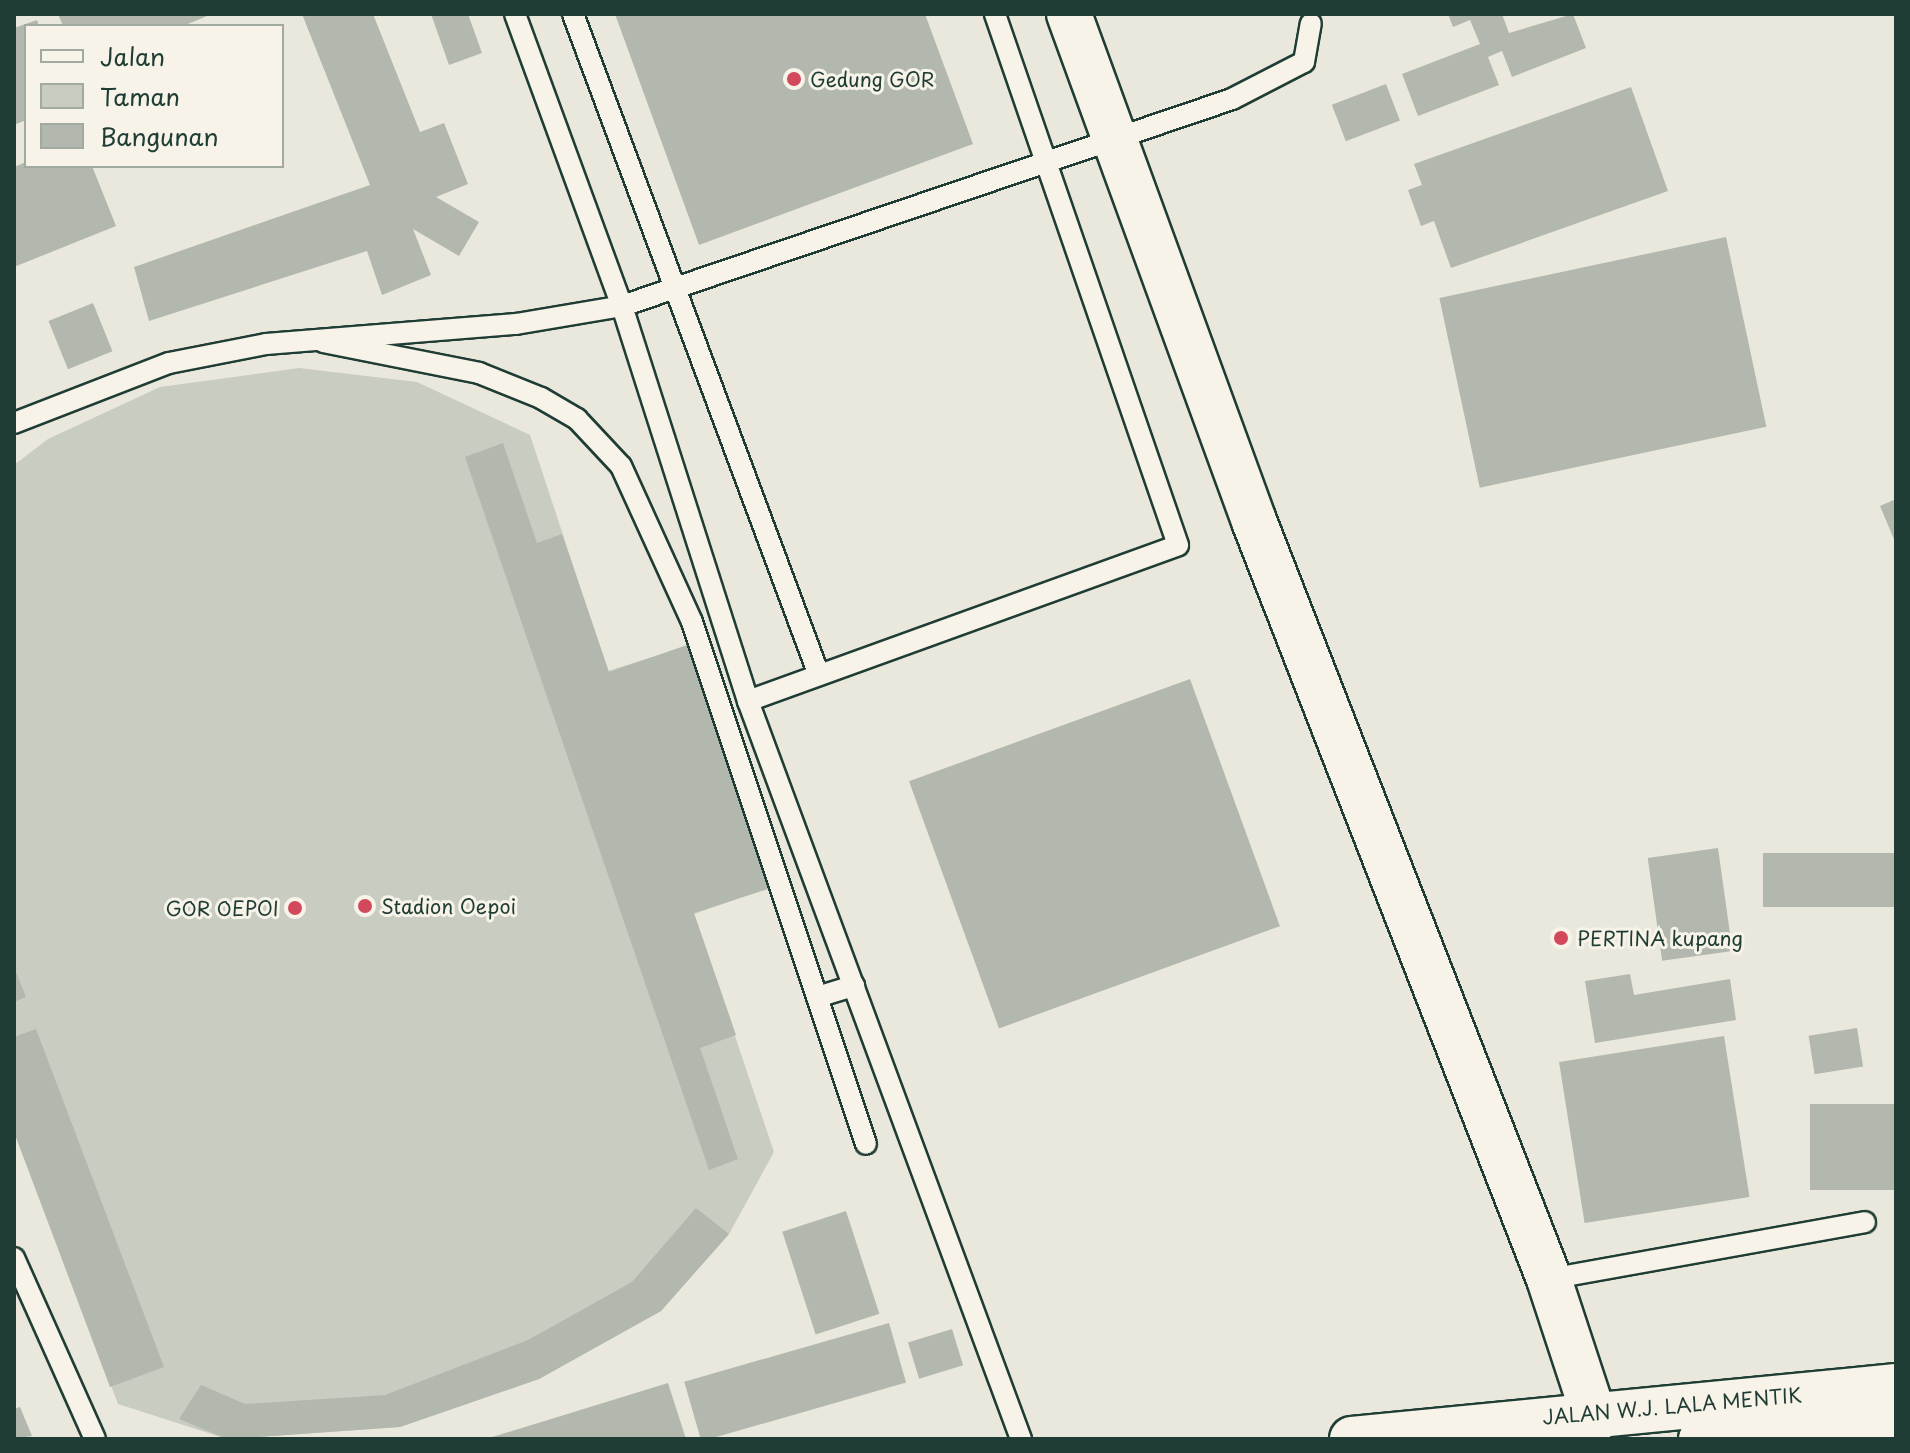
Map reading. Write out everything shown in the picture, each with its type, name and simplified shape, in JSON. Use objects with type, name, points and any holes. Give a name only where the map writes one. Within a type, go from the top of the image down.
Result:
[{"type":"street","points":[[1069,14],[1549,1279],[1590,1426]]},
{"type":"street","name":"JALAN W.J. LALA MENTIK","points":[[1352,1439],[1590,1426],[1803,1421],[1896,1386]]},
{"type":"street","points":[[1701,1439],[1803,1421],[1896,1423]]},
{"type":"lane","points":[[515,14],[622,306],[748,701],[1021,1439]]},
{"type":"lane","points":[[573,14],[678,288],[819,675]]},
{"type":"lane","points":[[748,701],[1178,545],[995,14]]},
{"type":"lane","points":[[14,423],[169,363],[320,339],[516,324],[622,306],[1232,99],[1304,62],[1311,24]]},
{"type":"lane","points":[[320,339],[345,351],[491,378],[577,419],[611,452],[692,622],[866,1144]]},
{"type":"lane","points":[[817,997],[854,986]]},
{"type":"lane","points":[[1549,1279],[1865,1222]]},
{"type":"lane","points":[[14,1258],[95,1439]]},
{"type":"green space","name":"Stadion Oepoi","points":[[299,368],[417,382],[530,435],[608,671],[652,657],[737,899],[694,914],[774,1152],[729,1234],[661,1311],[539,1379],[400,1427],[227,1439],[118,1404],[14,1132],[14,465],[48,439],[160,387]]},
{"type":"building","points":[[58,14],[212,14],[188,24],[62,24]]},
{"type":"building","points":[[302,14],[373,14],[420,132],[444,123],[468,184],[436,197],[479,222],[459,256],[413,229],[431,275],[382,295],[367,251],[149,321],[134,267],[370,185]]},
{"type":"building","points":[[431,14],[468,14],[482,53],[449,65]]},
{"type":"building","name":"Gedung GOR","points":[[615,14],[925,14],[973,144],[699,245]]},
{"type":"building","points":[[1448,14],[1502,14],[1509,33],[1573,14],[1586,48],[1512,77],[1502,51],[1488,57],[1499,85],[1418,116],[1402,74],[1480,44],[1470,20],[1453,27]]},
{"type":"building","points":[[24,25],[24,121],[14,125],[14,28]]},
{"type":"building","points":[[1386,84],[1400,120],[1346,141],[1332,105]]},
{"type":"building","points":[[1631,87],[1668,191],[1451,268],[1434,221],[1421,226],[1408,190],[1422,185],[1414,164]]},
{"type":"building","points":[[24,163],[24,168],[93,168],[116,226],[14,267],[14,167]]},
{"type":"building","points":[[1726,237],[1766,427],[1480,488],[1439,298]]},
{"type":"building","points":[[93,303],[112,351],[68,369],[48,321]]},
{"type":"building","points":[[503,443],[537,543],[562,534],[609,672],[690,644],[774,887],[694,913],[736,1035],[700,1048],[738,1159],[709,1170],[465,457]]},
{"type":"building","points":[[1896,499],[1896,544],[1880,506]]},
{"type":"building","points":[[1190,679],[1280,926],[999,1028],[909,781]]},
{"type":"building","points":[[1718,848],[1732,951],[1662,961],[1648,858]]},
{"type":"building","points":[[1763,853],[1896,853],[1896,907],[1763,907]]},
{"type":"building","points":[[14,967],[26,997],[14,1002]]},
{"type":"building","points":[[1630,974],[1634,995],[1730,979],[1736,1020],[1595,1043],[1585,981]]},
{"type":"building","points":[[1857,1028],[1863,1067],[1815,1074],[1809,1036]]},
{"type":"building","points":[[36,1029],[164,1367],[110,1387],[14,1132],[14,1037]]},
{"type":"building","points":[[1724,1036],[1749,1197],[1585,1223],[1559,1062]]},
{"type":"building","points":[[1810,1104],[1896,1104],[1896,1190],[1810,1190]]},
{"type":"building","points":[[696,1208],[729,1234],[661,1311],[539,1379],[400,1427],[227,1439],[179,1419],[201,1385],[245,1404],[385,1395],[528,1340],[632,1282]]},
{"type":"building","points":[[846,1211],[879,1314],[816,1334],[782,1232]]},
{"type":"building","points":[[889,1323],[906,1383],[701,1439],[684,1382]]},
{"type":"building","points":[[952,1329],[963,1365],[919,1379],[908,1342]]},
{"type":"building","points":[[668,1383],[686,1439],[489,1439],[489,1438]]},
{"type":"building","points":[[20,1407],[32,1436],[14,1439],[14,1409]]},
{"type":"place","name":"Gedung GOR","points":[[794,79]]},
{"type":"place","name":"Stadion Oepoi","points":[[365,906]]},
{"type":"place","name":"GOR OEPOI","points":[[295,908]]},
{"type":"place","name":"PERTINA kupang","points":[[1561,938]]}]
